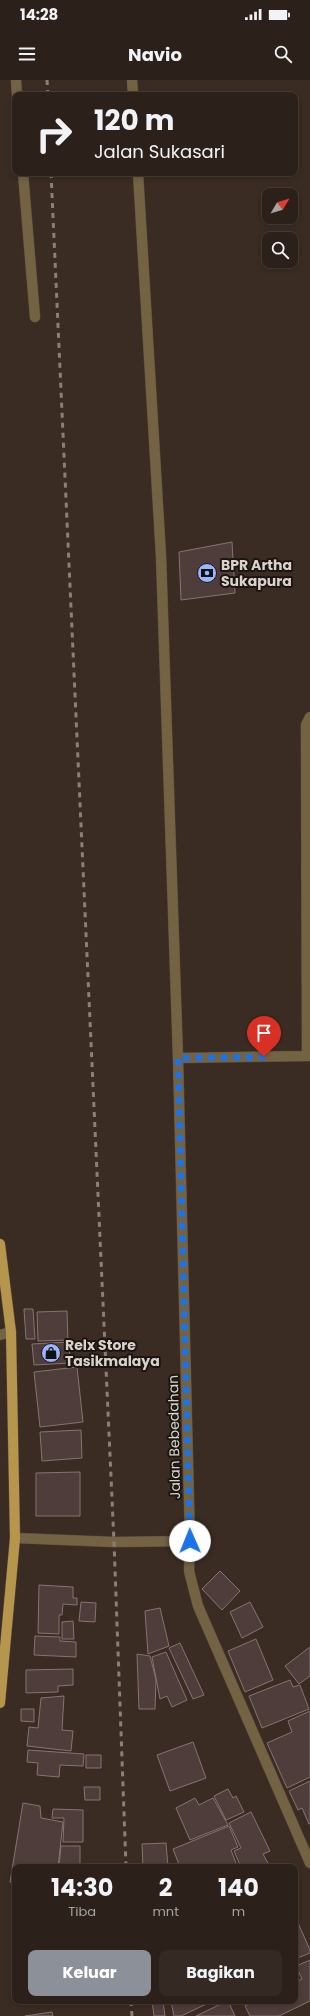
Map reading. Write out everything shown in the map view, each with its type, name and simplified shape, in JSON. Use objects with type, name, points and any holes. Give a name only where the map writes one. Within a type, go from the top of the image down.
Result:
[{"type":"main road","points":[[0,1244],[11,1332],[15,1538],[0,1703]]},
{"type":"street","points":[[16,80],[17,92]]},
{"type":"street","points":[[132,80],[133,92]]},
{"type":"street","points":[[23,176],[35,317]]},
{"type":"street","name":"Jalan Bebedahan","points":[[138,176],[161,556],[178,1058],[190,1541],[189,1571],[198,1606],[310,1863]]},
{"type":"street","points":[[178,1058],[309,1056],[306,725],[310,717]]},
{"type":"street","points":[[0,1335],[11,1332]]},
{"type":"street","points":[[15,1538],[114,1542],[190,1541]]},
{"type":"building","name":"BPR Artha Sukapura","points":[[232,542],[235,593],[181,600],[179,552]]},
{"type":"building","points":[[24,1309],[33,1309],[35,1339],[26,1339]]},
{"type":"building","points":[[67,1311],[68,1340],[38,1341],[37,1312]]},
{"type":"building","name":"Relx Store Tasikmalaya","points":[[69,1342],[70,1363],[34,1365],[32,1344]]},
{"type":"building","points":[[77,1367],[83,1422],[40,1427],[34,1372]]},
{"type":"building","points":[[81,1430],[82,1458],[42,1461],[40,1432]]},
{"type":"building","points":[[80,1472],[80,1516],[36,1516],[36,1473]]},
{"type":"building","points":[[220,1571],[240,1591],[222,1610],[202,1589]]},
{"type":"building","points":[[39,1585],[73,1587],[73,1598],[77,1598],[77,1605],[63,1604],[62,1615],[59,1615],[59,1634],[38,1633]]},
{"type":"building","points":[[81,1602],[96,1603],[95,1622],[79,1621]]},
{"type":"building","points":[[250,1602],[263,1627],[242,1638],[230,1612]]},
{"type":"building","points":[[160,1608],[169,1646],[148,1654],[145,1611]]},
{"type":"building","points":[[73,1621],[74,1639],[62,1639],[62,1622]]},
{"type":"building","points":[[35,1636],[60,1637],[60,1641],[76,1642],[76,1657],[34,1655]]},
{"type":"building","points":[[256,1639],[273,1680],[245,1692],[228,1651]]},
{"type":"building","points":[[180,1643],[204,1695],[193,1699],[169,1648]]},
{"type":"building","points":[[310,1647],[310,1676],[299,1684],[285,1666]]},
{"type":"building","points":[[166,1652],[187,1700],[172,1707],[167,1696],[160,1699],[152,1657]]},
{"type":"building","points":[[137,1654],[150,1656],[156,1680],[155,1709],[139,1709]]},
{"type":"building","points":[[73,1669],[73,1685],[58,1686],[58,1692],[26,1693],[26,1670]]},
{"type":"building","points":[[290,1680],[293,1687],[300,1685],[309,1709],[262,1728],[249,1696]]},
{"type":"building","points":[[64,1696],[62,1730],[73,1731],[71,1751],[27,1746],[29,1727],[38,1728],[41,1698]]},
{"type":"building","points":[[21,1709],[34,1709],[34,1722],[21,1721]]},
{"type":"building","points":[[310,1711],[310,1777],[287,1788],[267,1743],[292,1732],[288,1721]]},
{"type":"building","points":[[193,1742],[206,1778],[170,1791],[157,1755]]},
{"type":"building","points":[[28,1750],[84,1754],[83,1766],[60,1765],[59,1777],[37,1775],[38,1763],[27,1762]]},
{"type":"building","points":[[86,1755],[101,1755],[101,1768],[86,1768]]},
{"type":"building","points":[[310,1781],[309,1824],[302,1808],[298,1810],[289,1791]]},
{"type":"building","points":[[84,1787],[100,1787],[100,1800],[85,1800]]},
{"type":"building","points":[[228,1789],[233,1798],[236,1796],[244,1812],[226,1820],[214,1796]]},
{"type":"building","points":[[195,1798],[199,1805],[213,1798],[228,1825],[190,1840],[176,1808]]},
{"type":"building","points":[[23,1803],[40,1806],[41,1818],[63,1822],[58,1864],[13,1864]]},
{"type":"building","points":[[53,1809],[83,1810],[83,1842],[63,1842],[64,1818],[52,1818]]},
{"type":"building","points":[[251,1812],[270,1851],[263,1854],[268,1864],[240,1864],[234,1851],[241,1848],[229,1823]]},
{"type":"building","points":[[229,1826],[238,1847],[231,1850],[236,1864],[179,1864],[173,1849]]},
{"type":"building","points":[[166,1843],[168,1864],[143,1864],[142,1844]]},
{"type":"building","points":[[61,1846],[80,1846],[80,1864],[59,1864]]},
{"type":"building","points":[[12,1870],[12,1882],[10,1882]]},
{"type":"building","points":[[298,1923],[310,1950],[310,1953],[298,1958]]},
{"type":"building","points":[[310,1960],[310,2001],[279,2016],[250,2016],[245,2006],[249,2004],[298,2004],[298,1981],[302,1979],[298,1970],[298,1965]]},
{"type":"building","points":[[152,2004],[163,2004],[165,2016],[154,2016]]},
{"type":"building","points":[[172,2004],[207,2004],[181,2016],[174,2016]]},
{"type":"building","points":[[221,2004],[229,2004],[235,2016],[196,2016]]},
{"type":"building","points":[[52,2012],[53,2016],[25,2016]]},
{"type":"railway","points":[[47,80],[48,92]]},
{"type":"railway","points":[[51,176],[114,1542],[126,1864]]},
{"type":"railway","points":[[131,2004],[132,2016]]},
{"type":"place","name":"BPR Artha Sukapura","points":[[207,573]]},
{"type":"place","name":"Relx Store Tasikmalaya","points":[[51,1353]]},
{"type":"route","points":[[190,1541],[178,1058],[264,1057]]}]
